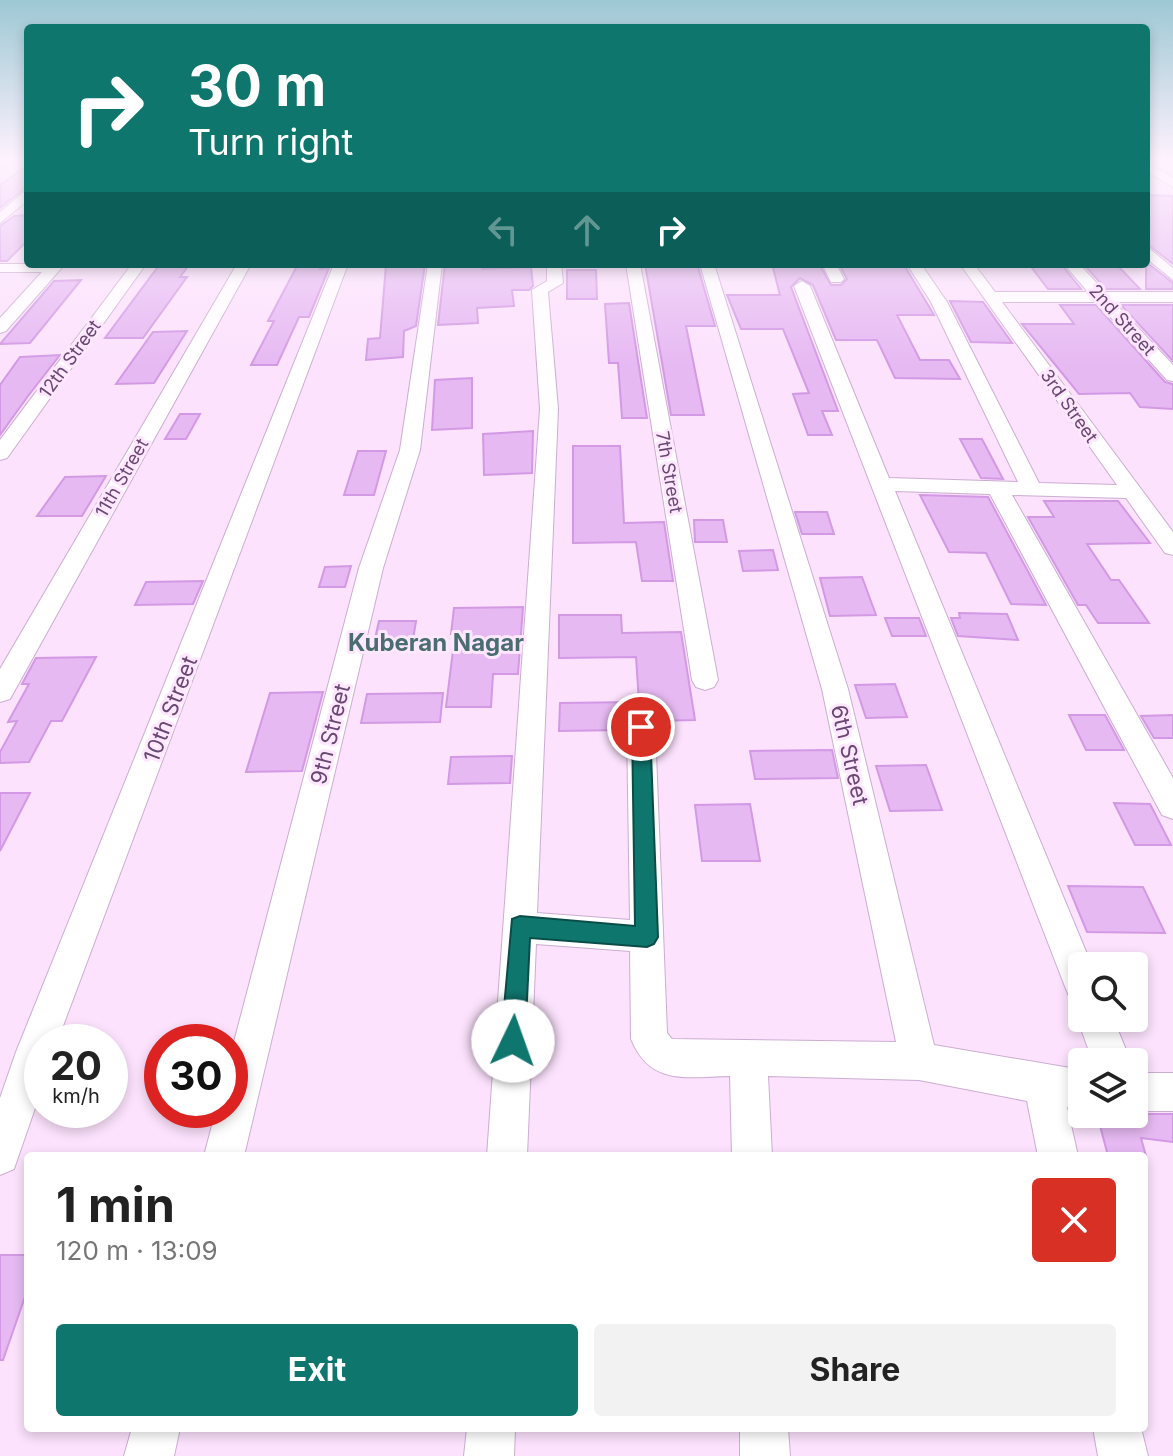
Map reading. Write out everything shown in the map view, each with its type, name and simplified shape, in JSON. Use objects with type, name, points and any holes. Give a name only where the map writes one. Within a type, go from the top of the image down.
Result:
[{"type":"street","points":[[1150,254],[1173,276]]},
{"type":"street","points":[[0,268],[24,267]]},
{"type":"street","points":[[0,328],[54,268]]},
{"type":"street","name":"12th Street","points":[[0,454],[136,268]]},
{"type":"street","name":"11th Street","points":[[0,692],[242,268]]},
{"type":"street","name":"10th Street","points":[[0,1155],[35,1052],[339,268]]},
{"type":"street","name":"9th Street","points":[[225,1152],[371,568],[410,450],[434,268]]},
{"type":"street","points":[[507,1152],[549,409],[540,290],[555,283],[554,268]]},
{"type":"street","name":"7th Street","points":[[634,268],[705,680]]},
{"type":"street","name":"6th Street","points":[[708,268],[835,689],[919,1061]]},
{"type":"street","points":[[831,268],[836,279]]},
{"type":"street","points":[[917,268],[939,302],[1032,489]]},
{"type":"street","name":"3rd Street","points":[[970,268],[1173,548]]},
{"type":"street","name":"2nd Street","points":[[1075,268],[1173,376]]},
{"type":"street","points":[[802,286],[1069,952]]},
{"type":"street","points":[[992,297],[1173,297]]},
{"type":"street","points":[[879,484],[996,485],[1130,492]]},
{"type":"street","points":[[996,485],[1173,806]]},
{"type":"street","points":[[641,727],[649,1039],[659,1053],[674,1059],[748,1057],[919,1061],[1068,1088]]},
{"type":"street","points":[[520,927],[647,937]]},
{"type":"street","points":[[748,1057],[752,1152]]},
{"type":"street","points":[[1043,1085],[1057,1152]]},
{"type":"street","points":[[1148,1092],[1173,1092]]},
{"type":"street","points":[[149,1456],[155,1432]]},
{"type":"street","points":[[489,1456],[491,1432]]},
{"type":"street","points":[[764,1432],[765,1456]]},
{"type":"street","points":[[1118,1432],[1123,1456]]},
{"type":"building","points":[[0,228],[24,228],[24,244],[7,261],[0,261]]},
{"type":"building","points":[[1150,228],[1173,228],[1173,264],[1150,246]]},
{"type":"building","points":[[1150,265],[1173,283],[1173,289],[1146,289],[1146,268]]},
{"type":"building","points":[[157,268],[187,268],[180,277],[187,277],[143,338],[105,338]]},
{"type":"building","points":[[296,268],[329,268],[309,317],[299,317],[277,365],[251,365],[274,321],[268,321]]},
{"type":"building","points":[[386,268],[424,268],[416,326],[404,331],[403,357],[366,360],[368,339],[380,338]]},
{"type":"building","points":[[445,268],[531,268],[533,286],[529,290],[512,290],[514,306],[477,308],[478,323],[438,325]]},
{"type":"building","points":[[646,268],[698,268],[715,326],[686,326],[704,415],[671,415]]},
{"type":"building","points":[[773,268],[821,268],[831,285],[841,285],[847,279],[841,268],[906,268],[934,315],[897,315],[920,360],[949,360],[960,379],[895,378],[877,340],[836,340],[813,285],[800,278],[791,287],[838,411],[822,411],[832,435],[808,435],[793,394],[809,393],[783,329],[741,329],[727,295],[780,295]]},
{"type":"building","points":[[1032,268],[1064,268],[1081,289],[1048,289]]},
{"type":"building","points":[[1087,268],[1120,268],[1140,289],[1106,289]]},
{"type":"building","points":[[567,270],[596,270],[597,299],[567,299]]},
{"type":"building","points":[[81,280],[30,343],[0,344],[54,281]]},
{"type":"building","points":[[950,301],[983,302],[1012,343],[971,342]]},
{"type":"building","points":[[629,303],[647,418],[622,418],[618,363],[609,363],[605,304]]},
{"type":"building","points":[[1060,305],[1096,305],[1165,382],[1173,384],[1173,409],[1140,407],[1130,393],[1079,394],[1022,324],[1074,324]]},
{"type":"building","points":[[1121,305],[1173,305],[1173,361]]},
{"type":"building","points":[[187,331],[154,383],[116,384],[153,332]]},
{"type":"building","points":[[60,355],[0,435],[0,385],[20,357]]},
{"type":"building","points":[[472,378],[472,428],[432,430],[435,380]]},
{"type":"building","points":[[180,414],[200,414],[186,439],[165,439]]},
{"type":"building","points":[[533,431],[532,473],[484,475],[483,434]]},
{"type":"building","points":[[960,439],[982,439],[1003,479],[981,478]]},
{"type":"building","points":[[573,446],[620,446],[624,523],[664,522],[673,581],[642,581],[636,542],[573,543]]},
{"type":"building","points":[[358,451],[386,451],[374,495],[344,495]]},
{"type":"building","points":[[106,476],[82,516],[37,516],[65,477]]},
{"type":"building","points":[[920,495],[988,497],[1046,605],[1011,604],[986,553],[949,552]]},
{"type":"building","points":[[1044,501],[1118,501],[1150,543],[1087,544],[1111,580],[1119,580],[1149,623],[1098,623],[1086,605],[1078,605],[1028,517],[1054,517]]},
{"type":"building","points":[[795,512],[827,512],[834,534],[802,534]]},
{"type":"building","points":[[694,520],[723,520],[727,542],[695,542]]},
{"type":"building","points":[[773,550],[778,570],[743,571],[739,551]]},
{"type":"building","points":[[351,566],[345,587],[319,587],[325,567]]},
{"type":"building","points":[[862,577],[876,615],[830,616],[820,578]]},
{"type":"building","points":[[203,581],[193,604],[135,605],[146,582]]},
{"type":"building","points":[[523,607],[518,674],[493,674],[491,707],[446,707],[455,634],[451,634],[454,608]]},
{"type":"building","points":[[959,613],[1007,614],[1018,640],[958,636],[951,618],[960,618]]},
{"type":"building","points":[[559,615],[621,615],[622,633],[681,632],[695,720],[655,721],[640,713],[628,718],[624,730],[559,731],[560,703],[639,702],[636,657],[559,658]]},
{"type":"building","points":[[885,618],[919,618],[926,636],[892,636]]},
{"type":"building","points":[[379,621],[416,621],[412,646],[373,647]]},
{"type":"building","points":[[96,657],[62,721],[51,721],[29,762],[0,763],[0,752],[17,721],[8,722],[29,684],[22,684],[36,658]]},
{"type":"building","points":[[895,684],[907,717],[866,718],[855,685]]},
{"type":"building","points":[[323,692],[302,771],[246,772],[270,693]]},
{"type":"building","points":[[443,693],[440,722],[361,723],[367,694]]},
{"type":"building","points":[[1069,715],[1105,715],[1124,750],[1086,750]]},
{"type":"building","points":[[1173,715],[1173,738],[1154,738],[1141,716]]},
{"type":"building","points":[[832,750],[838,778],[755,779],[750,751]]},
{"type":"building","points":[[512,756],[510,783],[448,784],[451,757]]},
{"type":"building","points":[[926,765],[942,810],[890,811],[876,766]]},
{"type":"building","points":[[0,793],[30,793],[0,851]]},
{"type":"building","points":[[1114,803],[1150,804],[1171,845],[1135,845]]},
{"type":"building","points":[[750,804],[760,861],[702,861],[695,805]]},
{"type":"building","points":[[1068,886],[1143,887],[1165,933],[1087,932]]},
{"type":"building","points":[[1148,1114],[1173,1114],[1173,1142],[1141,1138],[1145,1152],[1107,1152],[1101,1128],[1148,1128]]},
{"type":"building","points":[[0,1255],[24,1255],[24,1300],[3,1360],[0,1360]]},
{"type":"district","name":"Kuberan Nagar","points":[[436,643]]},
{"type":"route","points":[[513,1041],[520,927],[647,937],[641,727]]}]
